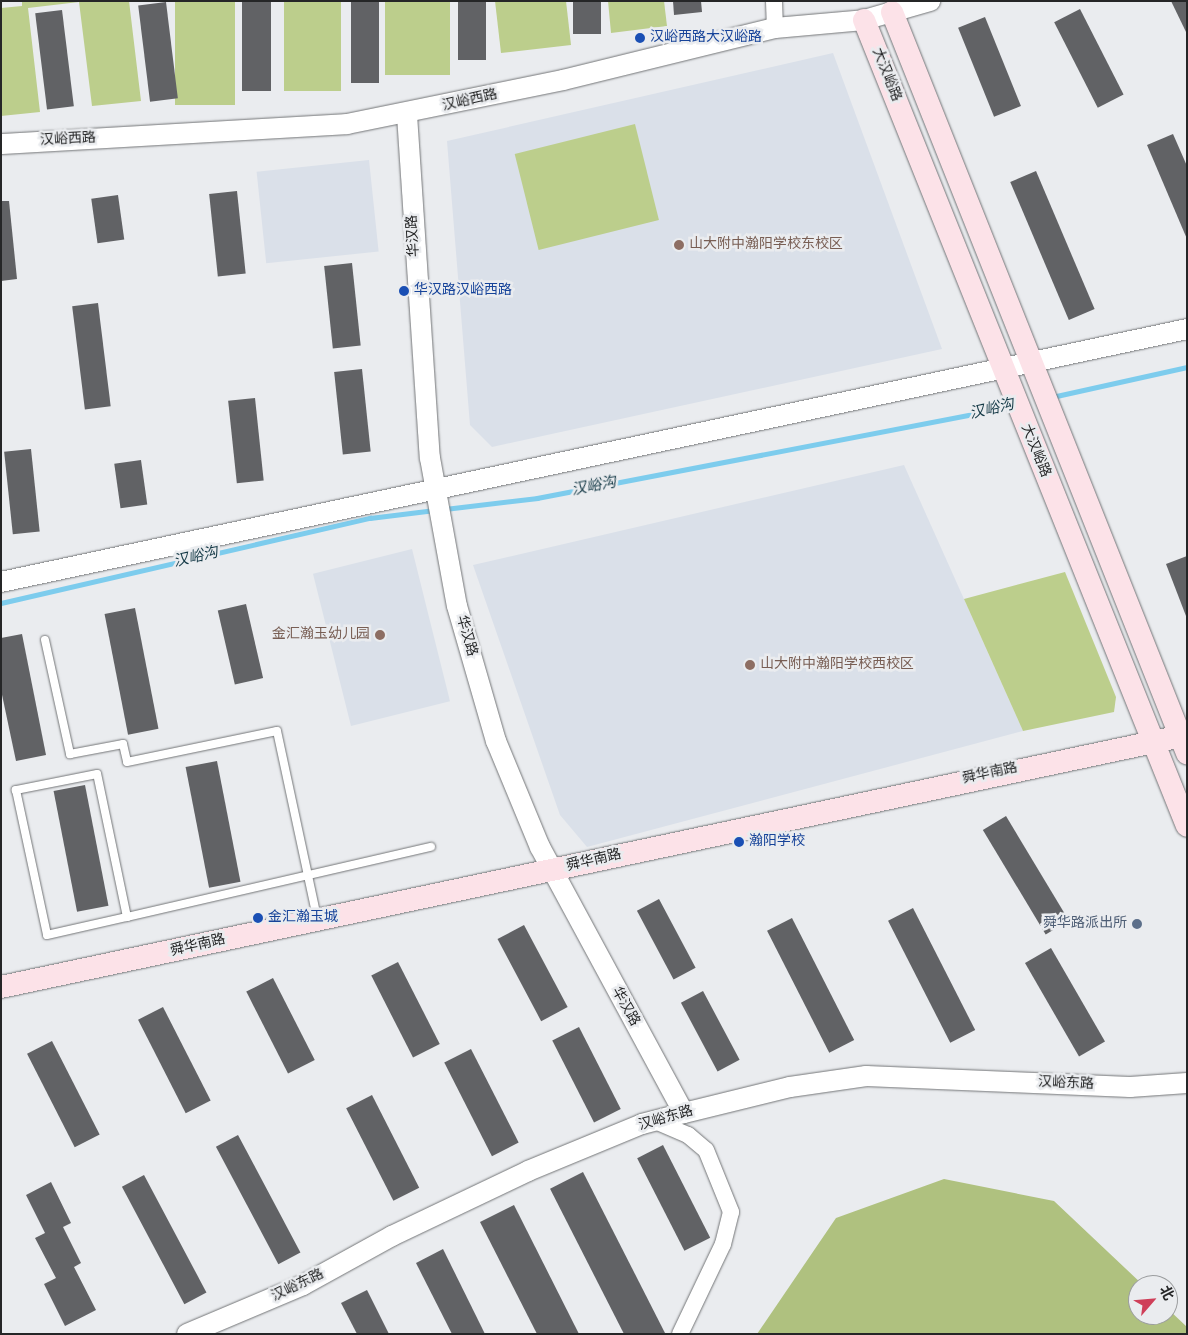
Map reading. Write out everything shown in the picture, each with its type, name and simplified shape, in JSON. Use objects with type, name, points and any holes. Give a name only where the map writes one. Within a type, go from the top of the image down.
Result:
[{"type":"main road","name":"大汉峪路","points":[[892,12],[1184,741]]},
{"type":"main road","name":"大汉峪路","points":[[864,20],[1016,405],[1187,826]]},
{"type":"main road","name":"舜华南路","points":[[1,987],[551,871],[1152,740],[1184,741]]},
{"type":"street","points":[[774,1],[775,28]]},
{"type":"street","name":"汉峪西路","points":[[1,144],[347,124],[407,115],[775,28],[864,20],[930,1]]},
{"type":"street","name":"华汉路","points":[[407,115],[437,503],[456,606],[496,741],[551,871],[684,1112]]},
{"type":"street","points":[[1,582],[437,503],[1001,367],[1187,329]]},
{"type":"street","name":"汉峪东路","points":[[187,1334],[303,1285],[392,1236],[528,1171],[654,1121],[684,1112],[790,1087],[866,1076],[920,1075],[1121,1086],[1187,1083]]},
{"type":"street","points":[[654,1121],[688,1135],[706,1150],[732,1212],[723,1244],[680,1334]]},
{"type":"lane","points":[[45,640],[70,754],[123,744],[127,762],[277,730],[318,919]]},
{"type":"lane","points":[[126,917],[97,774],[16,790],[47,934],[126,917],[431,847]]},
{"type":"shaded area","name":"山大附中瀚阳学校东校区","points":[[833,53],[942,349],[492,447],[470,425],[447,141]]},
{"type":"shaded area","points":[[369,160],[379,251],[266,263],[257,172]]},
{"type":"shaded area","name":"山大附中瀚阳学校西校区","points":[[904,465],[1023,731],[587,847],[560,815],[473,565]]},
{"type":"shaded area","name":"金汇瀚玉幼儿园","points":[[412,549],[450,701],[351,726],[313,574]]},
{"type":"green space","points":[[22,1],[129,1],[141,101],[92,106],[79,2],[28,8],[40,112],[1,116],[1,8],[22,6]]},
{"type":"green space","points":[[175,1],[235,1],[235,105],[175,105]]},
{"type":"green space","points":[[284,1],[341,1],[341,91],[284,91]]},
{"type":"green space","points":[[385,1],[450,1],[450,75],[385,75]]},
{"type":"green space","points":[[495,1],[566,1],[571,45],[501,53]]},
{"type":"green space","points":[[608,1],[664,1],[667,26],[611,33]]},
{"type":"green space","points":[[635,124],[659,220],[539,250],[515,154]]},
{"type":"green space","points":[[1065,572],[1116,697],[1114,712],[1023,731],[964,599]]},
{"type":"green space","points":[[944,1179],[1054,1201],[1132,1275],[1128,1275],[1128,1325],[1178,1325],[1178,1318],[1187,1327],[1187,1334],[757,1334],[836,1218]]},
{"type":"building","points":[[242,1],[271,1],[271,91],[242,91]]},
{"type":"building","points":[[351,1],[379,1],[379,83],[351,83]]},
{"type":"building","points":[[458,1],[486,1],[486,60],[458,60]]},
{"type":"building","points":[[573,1],[601,1],[601,34],[573,34]]},
{"type":"building","points":[[673,1],[701,1],[702,12],[674,15]]},
{"type":"building","points":[[1171,1],[1187,1],[1187,34]]},
{"type":"building","points":[[166,2],[178,98],[150,102],[138,5]]},
{"type":"building","points":[[1080,9],[1124,95],[1098,108],[1054,22]]},
{"type":"building","points":[[62,10],[74,106],[47,110],[35,13]]},
{"type":"building","points":[[985,17],[1021,106],[994,117],[958,28]]},
{"type":"building","points":[[1173,134],[1187,166],[1187,239],[1147,145]]},
{"type":"building","points":[[1036,171],[1095,309],[1069,320],[1010,182]]},
{"type":"building","points":[[237,191],[246,274],[218,276],[209,194]]},
{"type":"building","points":[[118,195],[124,240],[98,243],[91,199]]},
{"type":"building","points":[[1,201],[9,201],[17,279],[1,281]]},
{"type":"building","points":[[352,263],[361,346],[333,348],[324,266]]},
{"type":"building","points":[[98,303],[111,406],[85,409],[72,306]]},
{"type":"building","points":[[362,369],[371,452],[343,454],[334,372]]},
{"type":"building","points":[[255,398],[264,481],[237,483],[228,401]]},
{"type":"building","points":[[31,449],[40,532],[13,534],[4,452]]},
{"type":"building","points":[[141,460],[147,505],[121,508],[114,464]]},
{"type":"building","points":[[1187,556],[1187,616],[1186,616],[1166,564]]},
{"type":"building","points":[[246,604],[263,678],[235,685],[218,611]]},
{"type":"building","points":[[135,608],[158,729],[128,735],[105,614]]},
{"type":"building","points":[[22,634],[46,755],[16,761],[1,690],[1,638]]},
{"type":"building","points":[[217,761],[240,882],[209,888],[186,767]]},
{"type":"building","points":[[85,785],[108,906],[77,912],[54,791]]},
{"type":"building","points":[[1006,816],[1069,921],[1046,934],[983,830]]},
{"type":"building","points":[[659,899],[696,968],[674,980],[637,911]]},
{"type":"building","points":[[913,908],[975,1030],[950,1043],[888,921]]},
{"type":"building","points":[[792,918],[854,1040],[829,1053],[767,931]]},
{"type":"building","points":[[524,925],[568,1007],[541,1021],[498,939]]},
{"type":"building","points":[[1051,948],[1105,1042],[1079,1057],[1025,963]]},
{"type":"building","points":[[398,962],[440,1044],[413,1058],[371,976]]},
{"type":"building","points":[[273,978],[315,1060],[288,1074],[246,992]]},
{"type":"building","points":[[703,991],[740,1060],[718,1072],[681,1003]]},
{"type":"building","points":[[163,1007],[211,1101],[186,1113],[138,1020]]},
{"type":"building","points":[[579,1027],[621,1109],[594,1123],[552,1041]]},
{"type":"building","points":[[52,1041],[100,1135],[75,1147],[27,1054]]},
{"type":"building","points":[[471,1049],[519,1143],[492,1156],[444,1063]]},
{"type":"building","points":[[372,1095],[419,1188],[393,1201],[346,1108]]},
{"type":"building","points":[[238,1135],[300,1252],[278,1264],[216,1147]]},
{"type":"building","points":[[663,1145],[710,1238],[684,1251],[637,1158]]},
{"type":"building","points":[[583,1172],[666,1334],[624,1334],[550,1189]]},
{"type":"building","points":[[144,1175],[206,1292],[184,1304],[122,1187]]},
{"type":"building","points":[[51,1182],[71,1223],[63,1227],[81,1263],[74,1267],[96,1310],[65,1326],[44,1284],[56,1278],[35,1238],[45,1233],[26,1195]]},
{"type":"building","points":[[514,1205],[579,1334],[537,1334],[480,1222]]},
{"type":"building","points":[[443,1249],[485,1334],[452,1334],[416,1263]]},
{"type":"building","points":[[367,1290],[389,1334],[357,1334],[341,1303]]},
{"type":"waterway","name":"汉峪沟","points":[[1052,397],[1187,367]]},
{"type":"waterway","name":"汉峪沟","points":[[445,509],[537,498],[1013,406]]},
{"type":"waterway","name":"汉峪沟","points":[[1,603],[370,518],[435,510]]},
{"type":"place","name":"汉峪西路大汉峪路","points":[[640,38]]},
{"type":"place","name":"山大附中瀚阳学校东校区","points":[[679,245]]},
{"type":"place","name":"华汉路汉峪西路","points":[[404,291]]},
{"type":"place","name":"金汇瀚玉幼儿园","points":[[380,635]]},
{"type":"place","name":"山大附中瀚阳学校西校区","points":[[750,665]]},
{"type":"place","name":"瀚阳学校","points":[[739,842]]},
{"type":"place","name":"金汇瀚玉城","points":[[258,918]]},
{"type":"place","name":"舜华路派出所","points":[[1137,924]]}]
